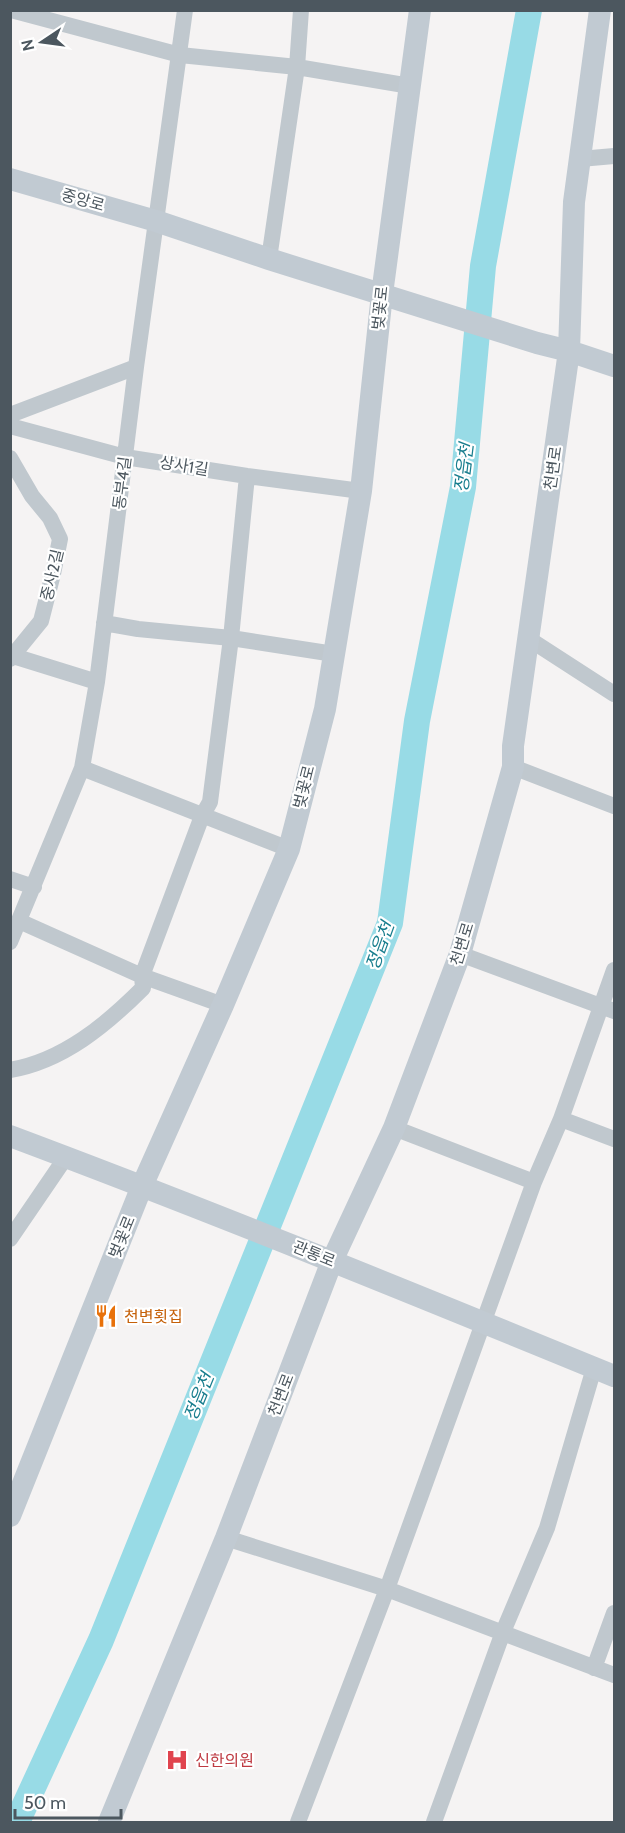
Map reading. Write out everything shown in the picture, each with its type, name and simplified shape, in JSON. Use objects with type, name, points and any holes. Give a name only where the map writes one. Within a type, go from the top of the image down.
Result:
[{"type":"street","points":[[11,10],[180,56],[297,67],[410,86]]},
{"type":"street","name":"동부4길","points":[[10,942],[82,768],[97,682],[136,367],[185,10]]},
{"type":"street","points":[[269,259],[297,67],[302,10]]},
{"type":"street","name":"벚꽃로","points":[[10,1516],[17,1483],[142,1185],[223,1005],[289,849],[325,709],[361,491],[382,294],[420,10]]},
{"type":"street","name":"천변로","points":[[109,1822],[226,1538],[332,1261],[394,1128],[460,954],[513,767],[513,746],[530,639],[569,351],[574,202],[600,10]]},
{"type":"street","points":[[580,159],[615,156]]},
{"type":"street","name":"중앙로","points":[[12,184],[156,221],[269,259],[615,366]]},
{"type":"street","points":[[10,416],[136,367]]},
{"type":"street","name":"상사1길","points":[[10,426],[125,457],[247,477],[361,491]]},
{"type":"street","name":"중사2길","points":[[10,458],[32,496],[50,518],[60,539],[40,621],[11,657]]},
{"type":"street","points":[[10,1071],[26,1068],[85,1039],[121,1010],[143,988],[142,976],[202,816],[210,802],[231,638],[247,477]]},
{"type":"street","points":[[104,623],[173,633],[231,638],[334,654]]},
{"type":"street","points":[[530,639],[615,694]]},
{"type":"street","points":[[11,657],[97,682]]},
{"type":"street","points":[[513,767],[615,806]]},
{"type":"street","points":[[82,768],[289,849]]},
{"type":"street","points":[[10,879],[34,887]]},
{"type":"street","points":[[19,921],[142,976],[223,1005]]},
{"type":"street","points":[[460,954],[608,1009]]},
{"type":"street","points":[[298,1822],[387,1589],[485,1323],[534,1182],[608,1009],[615,970]]},
{"type":"street","points":[[561,1119],[615,1138]]},
{"type":"street","points":[[394,1128],[534,1182]]},
{"type":"street","name":"관통로","points":[[10,1136],[142,1185],[615,1376]]},
{"type":"street","points":[[10,1239],[66,1157]]},
{"type":"street","points":[[434,1822],[503,1632],[547,1528],[594,1368]]},
{"type":"street","points":[[226,1538],[387,1589],[615,1675]]},
{"type":"street","points":[[594,1668],[615,1613]]},
{"type":"waterway","name":"정읍천","points":[[17,1822],[101,1640],[390,923],[417,721],[463,487],[483,266],[529,10]]},
{"type":"place","name":"천변횟집","points":[[106,1316]]},
{"type":"place","name":"신한의원","points":[[177,1760]]}]
